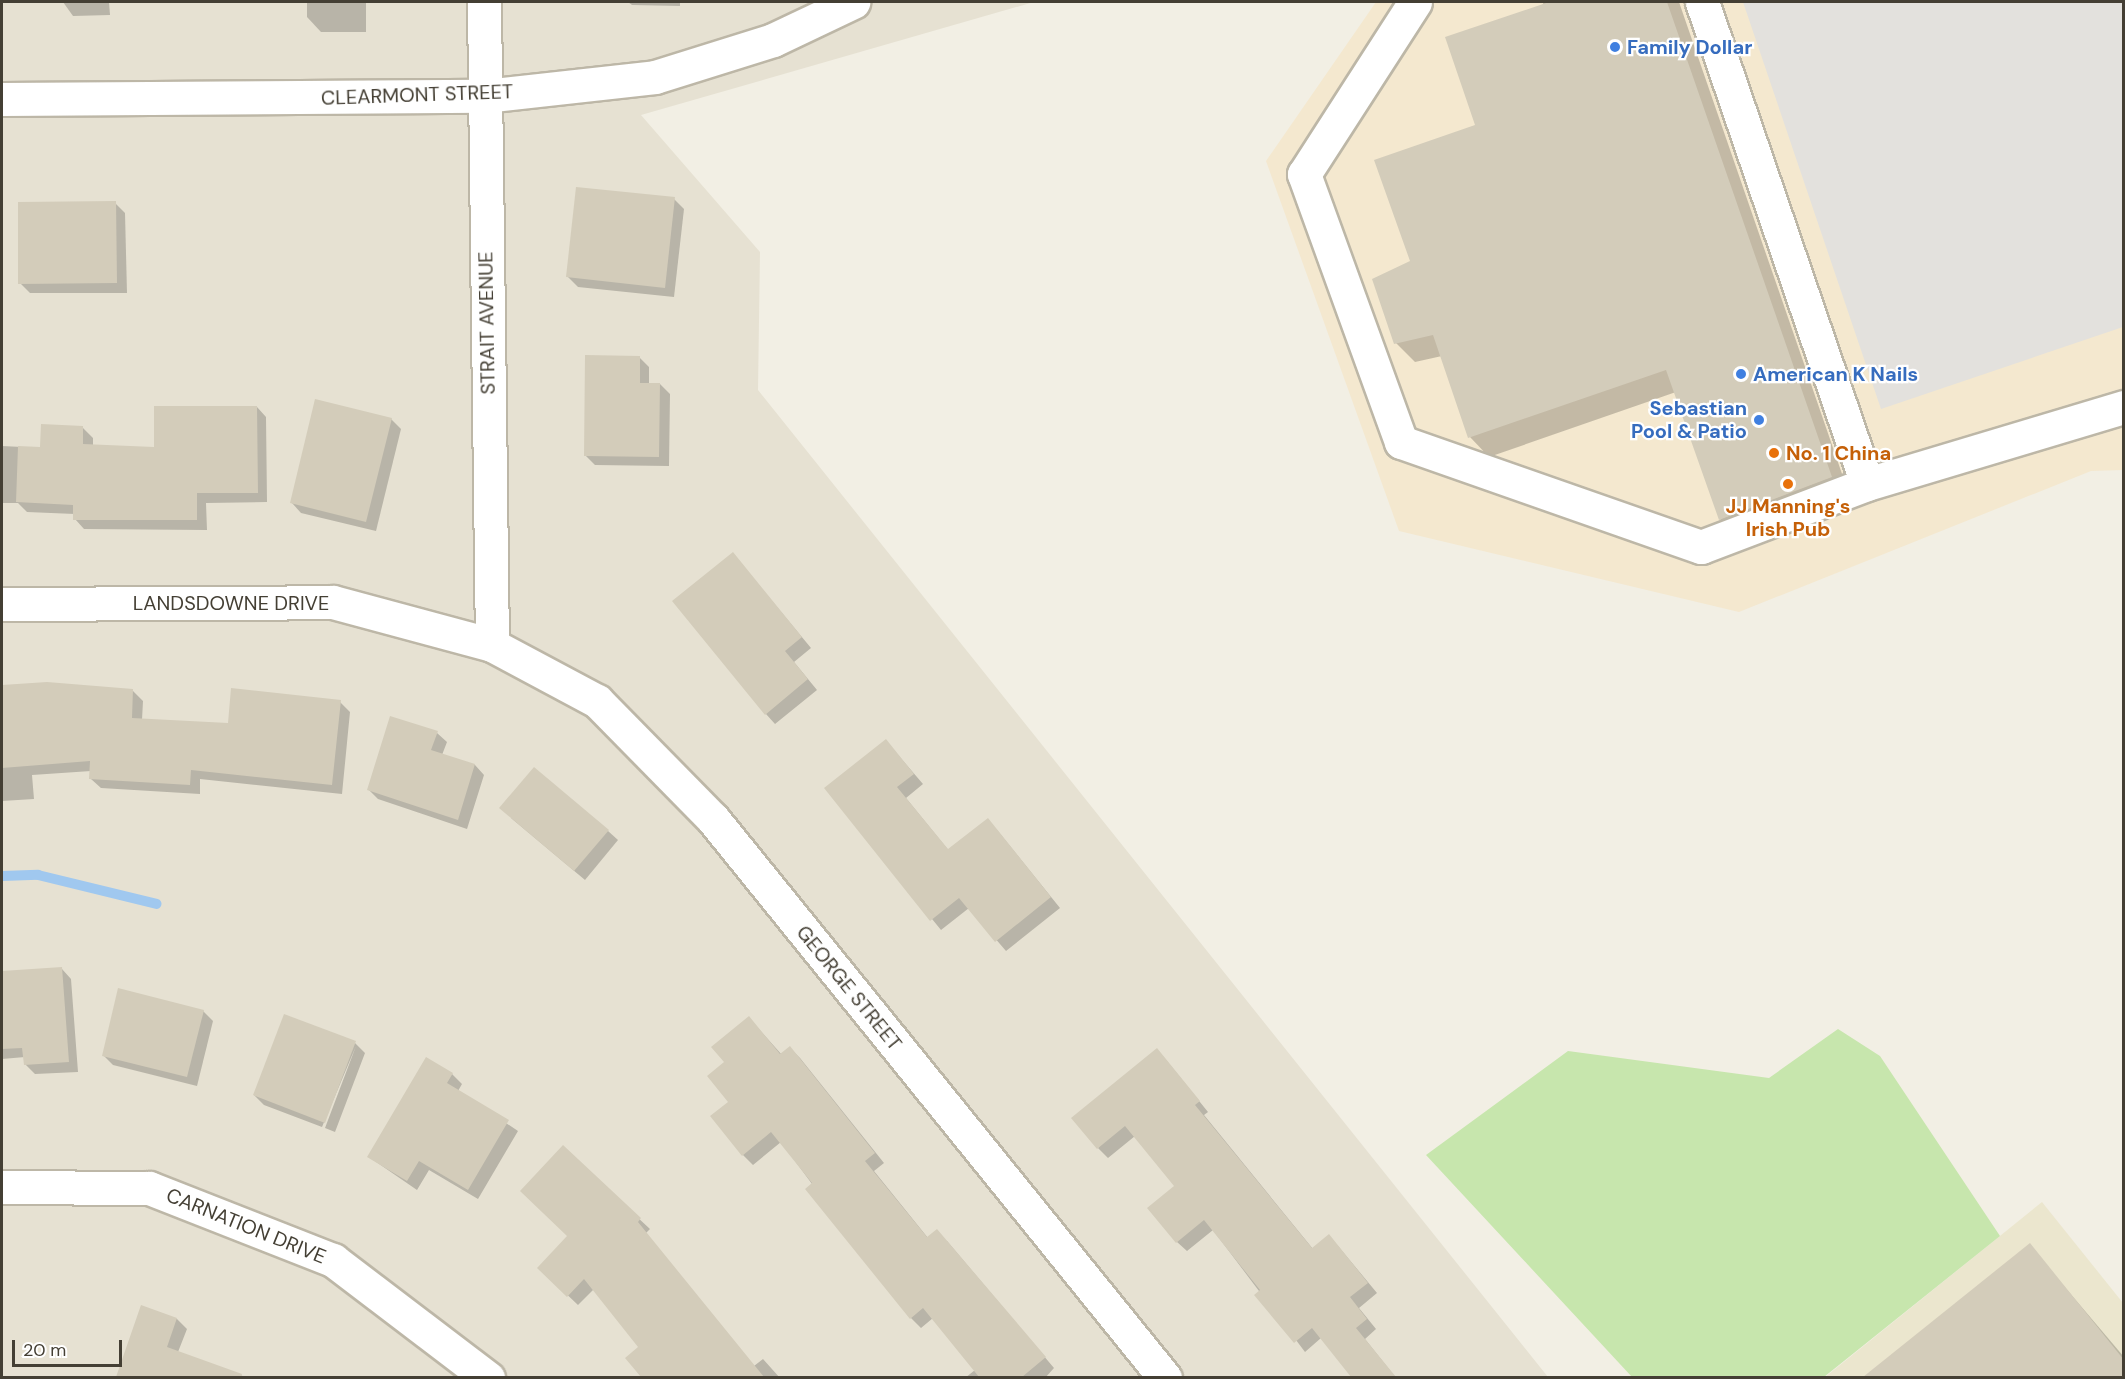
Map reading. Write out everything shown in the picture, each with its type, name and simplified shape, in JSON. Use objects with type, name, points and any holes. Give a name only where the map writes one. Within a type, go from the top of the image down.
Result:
[{"type":"street","name":"STRAIT AVENUE","points":[[484,2],[492,645]]},
{"type":"street","name":"CLEARMONT STREET","points":[[2,99],[484,96],[655,77],[773,40],[853,2]]},
{"type":"street","points":[[1415,2],[1304,174],[1401,442],[1701,547],[1867,484],[2124,407]]},
{"type":"street","points":[[1702,2],[1867,484]]},
{"type":"street","name":"LANDSDOWNE DRIVE","points":[[2,604],[333,602],[492,645]]},
{"type":"street","name":"GEORGE STREET","points":[[492,645],[597,700],[712,819],[1165,1377]]},
{"type":"street","name":"CARNATION DRIVE","points":[[2,1187],[149,1188],[333,1260],[488,1377]]},
{"type":"shaded area","points":[[2,2],[1034,2],[641,115],[760,252],[758,390],[1548,1377],[2,1378]]},
{"type":"shaded area","points":[[1376,2],[2123,2],[2123,470],[2091,471],[1739,612],[1399,531],[1266,161]]},
{"type":"shaded area","points":[[1743,2],[2123,2],[2123,327],[1881,409]]},
{"type":"shaded area","points":[[2042,1202],[2123,1303],[2123,1377],[1824,1378]]},
{"type":"green space","points":[[1838,1029],[1880,1056],[2000,1236],[1824,1377],[1632,1377],[1426,1155],[1568,1051],[1769,1078]]},
{"type":"building","points":[[1549,2],[1667,2],[1832,477],[1719,520],[1666,370],[1468,438],[1433,335],[1394,344],[1372,279],[1410,261],[1374,160],[1475,125],[1445,37]]},
{"type":"building","points":[[576,187],[675,197],[665,288],[566,277]]},
{"type":"building","points":[[116,201],[117,283],[18,284],[18,202]]},
{"type":"building","points":[[585,355],[640,356],[640,383],[660,383],[659,457],[584,456]]},
{"type":"building","points":[[315,399],[392,418],[366,522],[290,503]]},
{"type":"building","points":[[154,406],[257,406],[258,493],[197,493],[197,520],[73,520],[73,505],[16,502],[18,446],[40,447],[41,424],[83,426],[83,444],[154,447]]},
{"type":"building","points":[[733,552],[802,637],[785,651],[808,679],[765,715],[672,601]]},
{"type":"building","points":[[47,682],[133,689],[132,718],[228,723],[231,688],[341,700],[332,785],[191,770],[190,785],[89,779],[90,761],[2,768],[2,685]]},
{"type":"building","points":[[390,716],[438,731],[431,750],[475,764],[458,820],[367,790]]},
{"type":"building","points":[[886,739],[914,774],[897,787],[948,849],[988,818],[1051,897],[995,942],[959,898],[930,921],[824,788]]},
{"type":"building","points":[[534,767],[609,830],[574,871],[499,808]]},
{"type":"building","points":[[62,967],[69,1062],[24,1065],[22,1048],[2,1049],[2,971]]},
{"type":"building","points":[[118,988],[204,1010],[187,1077],[102,1056]]},
{"type":"building","points":[[284,1014],[356,1041],[325,1123],[253,1095]]},
{"type":"building","points":[[749,1016],[780,1054],[790,1046],[875,1153],[865,1161],[927,1237],[937,1229],[1046,1357],[1022,1377],[979,1377],[923,1308],[910,1319],[805,1189],[812,1183],[771,1132],[742,1156],[710,1116],[728,1102],[707,1076],[724,1062],[711,1047]]},
{"type":"building","points":[[1157,1048],[1200,1101],[1195,1105],[1312,1248],[1329,1234],[1368,1283],[1350,1297],[1367,1319],[1356,1328],[1396,1377],[1351,1377],[1312,1328],[1294,1343],[1254,1295],[1260,1290],[1204,1220],[1176,1243],[1147,1208],[1174,1186],[1125,1126],[1097,1149],[1071,1118]]},
{"type":"building","points":[[426,1057],[453,1073],[447,1083],[509,1120],[468,1190],[419,1161],[407,1181],[367,1157]]},
{"type":"building","points":[[563,1145],[641,1218],[638,1222],[764,1377],[641,1377],[625,1358],[638,1347],[584,1279],[567,1297],[537,1268],[567,1236],[520,1191]]},
{"type":"building","points":[[2030,1243],[2124,1360],[2124,1377],[1863,1377]]},
{"type":"building","points":[[141,1305],[177,1318],[167,1347],[242,1374],[241,1377],[116,1377]]},
{"type":"waterway","points":[[2,876],[38,875],[157,904]]},
{"type":"place","name":"Family Dollar","points":[[1615,47]]},
{"type":"place","name":"American K Nails","points":[[1741,374]]},
{"type":"place","name":"Sebastian Pool & Patio","points":[[1759,420]]},
{"type":"place","name":"No. 1 China","points":[[1774,453]]},
{"type":"place","name":"JJ Manning's Irish Pub","points":[[1788,484]]}]
